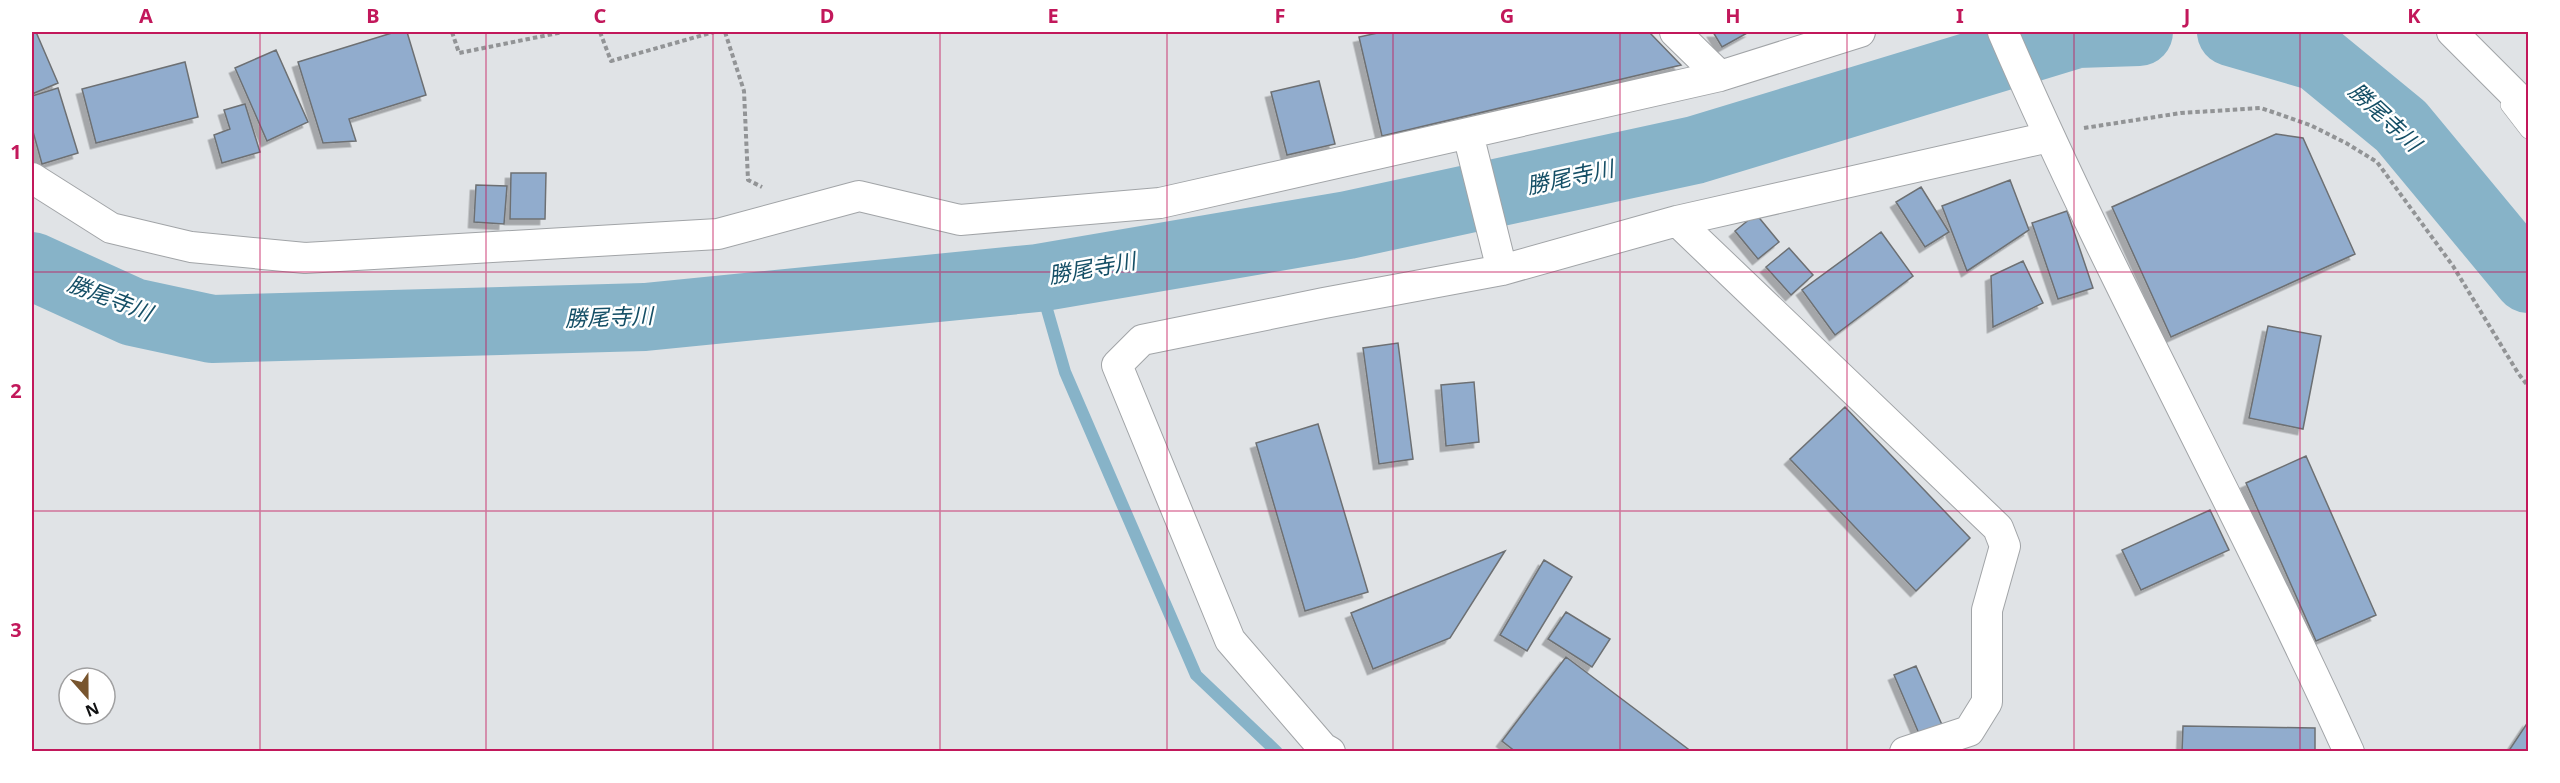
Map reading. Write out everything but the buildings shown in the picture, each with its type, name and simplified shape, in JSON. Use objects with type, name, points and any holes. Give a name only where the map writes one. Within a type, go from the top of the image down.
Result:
[{"type":"street","points":[[1675,32],[1720,75]]},
{"type":"street","points":[[32,178],[111,228],[191,247],[305,258],[718,234],[859,196],[960,220],[1160,203],[1720,75],[1860,32]]},
{"type":"street","points":[[2003,32],[2049,137],[2289,622],[2349,752]]},
{"type":"street","points":[[2451,32],[2529,108]]},
{"type":"street","points":[[1468,134],[1502,270]]},
{"type":"street","points":[[1330,752],[1323,748],[1230,640],[1117,365],[1142,340],[1502,270],[1677,221],[2049,137]]},
{"type":"street","points":[[1677,221],[1998,528],[2005,546],[1987,610],[1987,702],[1969,731],[1905,752]]},
{"type":"lane","points":[[2451,32],[2468,62],[2529,131]]},
{"type":"path","points":[[452,32],[459,53],[563,32]]},
{"type":"path","points":[[600,32],[611,61],[714,32]]},
{"type":"path","points":[[725,32],[744,91],[747,180],[810,210]]},
{"type":"path","points":[[2049,137],[2084,128],[2181,113],[2261,108],[2310,125],[2346,143],[2377,162],[2453,266],[2518,373],[2529,386]]},
{"type":"waterway","name":"勝尾寺川","points":[[32,266],[133,312],[212,329],[645,317],[1038,278],[1348,225],[1695,150],[2077,34],[2139,32]]},
{"type":"waterway","name":"勝尾寺川","points":[[2231,32],[2317,57],[2401,126],[2528,279]]},
{"type":"waterway","points":[[1038,278],[1065,372],[1196,675],[1277,752]]}]
